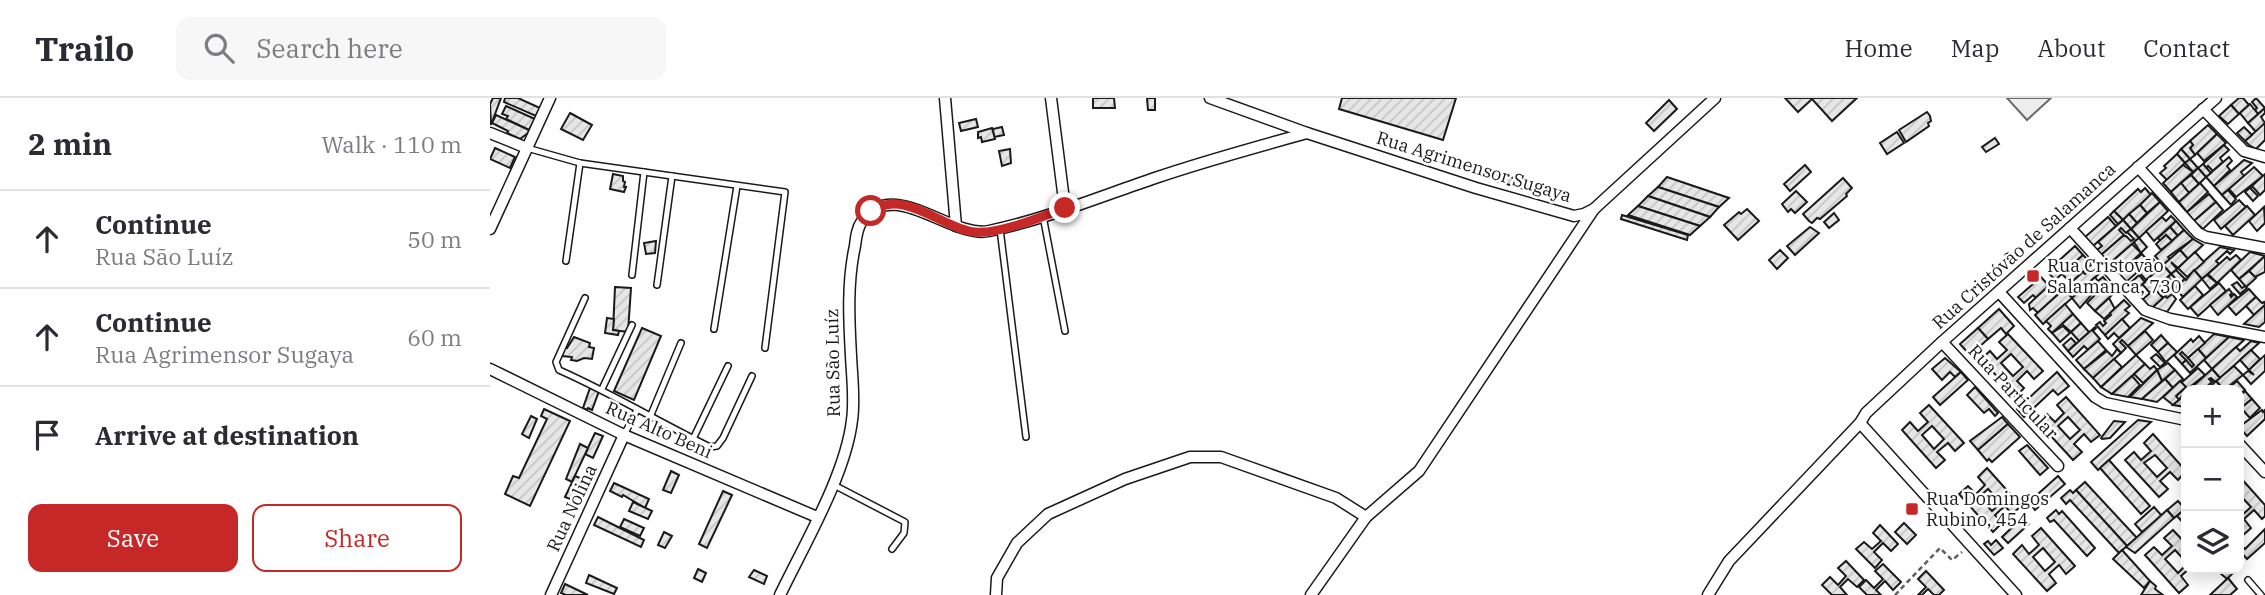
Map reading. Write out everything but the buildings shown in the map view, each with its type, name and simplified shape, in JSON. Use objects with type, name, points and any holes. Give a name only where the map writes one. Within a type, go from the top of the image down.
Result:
[{"type":"street","points":[[490,229],[550,98]]},
{"type":"street","points":[[945,98],[956,226],[978,233],[1043,216],[1178,170],[1307,133]]},
{"type":"street","points":[[1051,98],[1065,208]]},
{"type":"street","name":"Rua Agrimensor Sugaya","points":[[1210,98],[1307,133],[1562,214],[1584,214],[1594,209],[1715,98]]},
{"type":"street","name":"Rua Cristóvão de Salamanca","points":[[1708,595],[1729,561],[1860,423],[1866,413],[2216,98]]},
{"type":"street","points":[[2203,109],[2244,151],[2265,158]]},
{"type":"street","points":[[490,133],[527,149]]},
{"type":"street","points":[[2138,167],[2198,233],[2206,237],[2265,248]]},
{"type":"street","name":"Rua São Luíz","points":[[779,595],[843,459],[853,419],[850,288],[852,259],[859,226],[876,207],[902,205],[925,211],[956,226]]},
{"type":"street","points":[[1311,595],[1366,517],[1419,471],[1594,209]]},
{"type":"street","points":[[2070,228],[2145,310],[2170,319],[2265,337]]},
{"type":"street","points":[[1999,292],[2095,397],[2105,403],[2181,419]]},
{"type":"street","name":"Rua Particular","points":[[1942,342],[2058,466]]},
{"type":"street","name":"Rua Alto Beni","points":[[490,369],[624,435],[817,517]]},
{"type":"street","points":[[1860,423],[2016,595]]},
{"type":"street","name":"Rua Nolina","points":[[551,595],[624,435]]},
{"type":"street","points":[[2243,448],[2264,469]]},
{"type":"street","points":[[996,595],[998,578],[1017,542],[1048,514],[1125,479],[1190,457],[1221,457],[1336,498],[1366,517]]},
{"type":"lane","points":[[527,149],[580,163],[785,192],[765,348]]},
{"type":"lane","points":[[566,261],[580,163]]},
{"type":"lane","points":[[632,275],[644,172]]},
{"type":"lane","points":[[657,285],[672,176]]},
{"type":"lane","points":[[714,329],[737,186]]},
{"type":"lane","points":[[1043,216],[1065,331]]},
{"type":"lane","points":[[1000,229],[1026,437]]},
{"type":"lane","points":[[585,298],[556,362],[559,370],[602,389],[636,410],[710,447],[717,446],[723,438],[752,376]]},
{"type":"lane","points":[[602,389],[632,325]]},
{"type":"lane","points":[[650,417],[681,343]]},
{"type":"lane","points":[[693,439],[728,366]]},
{"type":"lane","points":[[624,435],[636,410]]},
{"type":"lane","points":[[832,484],[905,522],[904,533],[892,549]]},
{"type":"lane","points":[[2248,580],[2261,595]]},
{"type":"path","points":[[1895,595],[1940,548],[1952,560],[1970,546]]},
{"type":"shaded area","points":[[2007,98],[2051,98],[2027,120]]},
{"type":"place","name":"Rua Cristovão Salamanca, 730","points":[[2033,276]]},
{"type":"place","name":"Rua Domingos Rubino, 454","points":[[1912,509]]},
{"type":"route","points":[[871,211],[881,206],[902,205],[925,211],[964,230],[978,233],[1000,229],[1065,208]]}]
